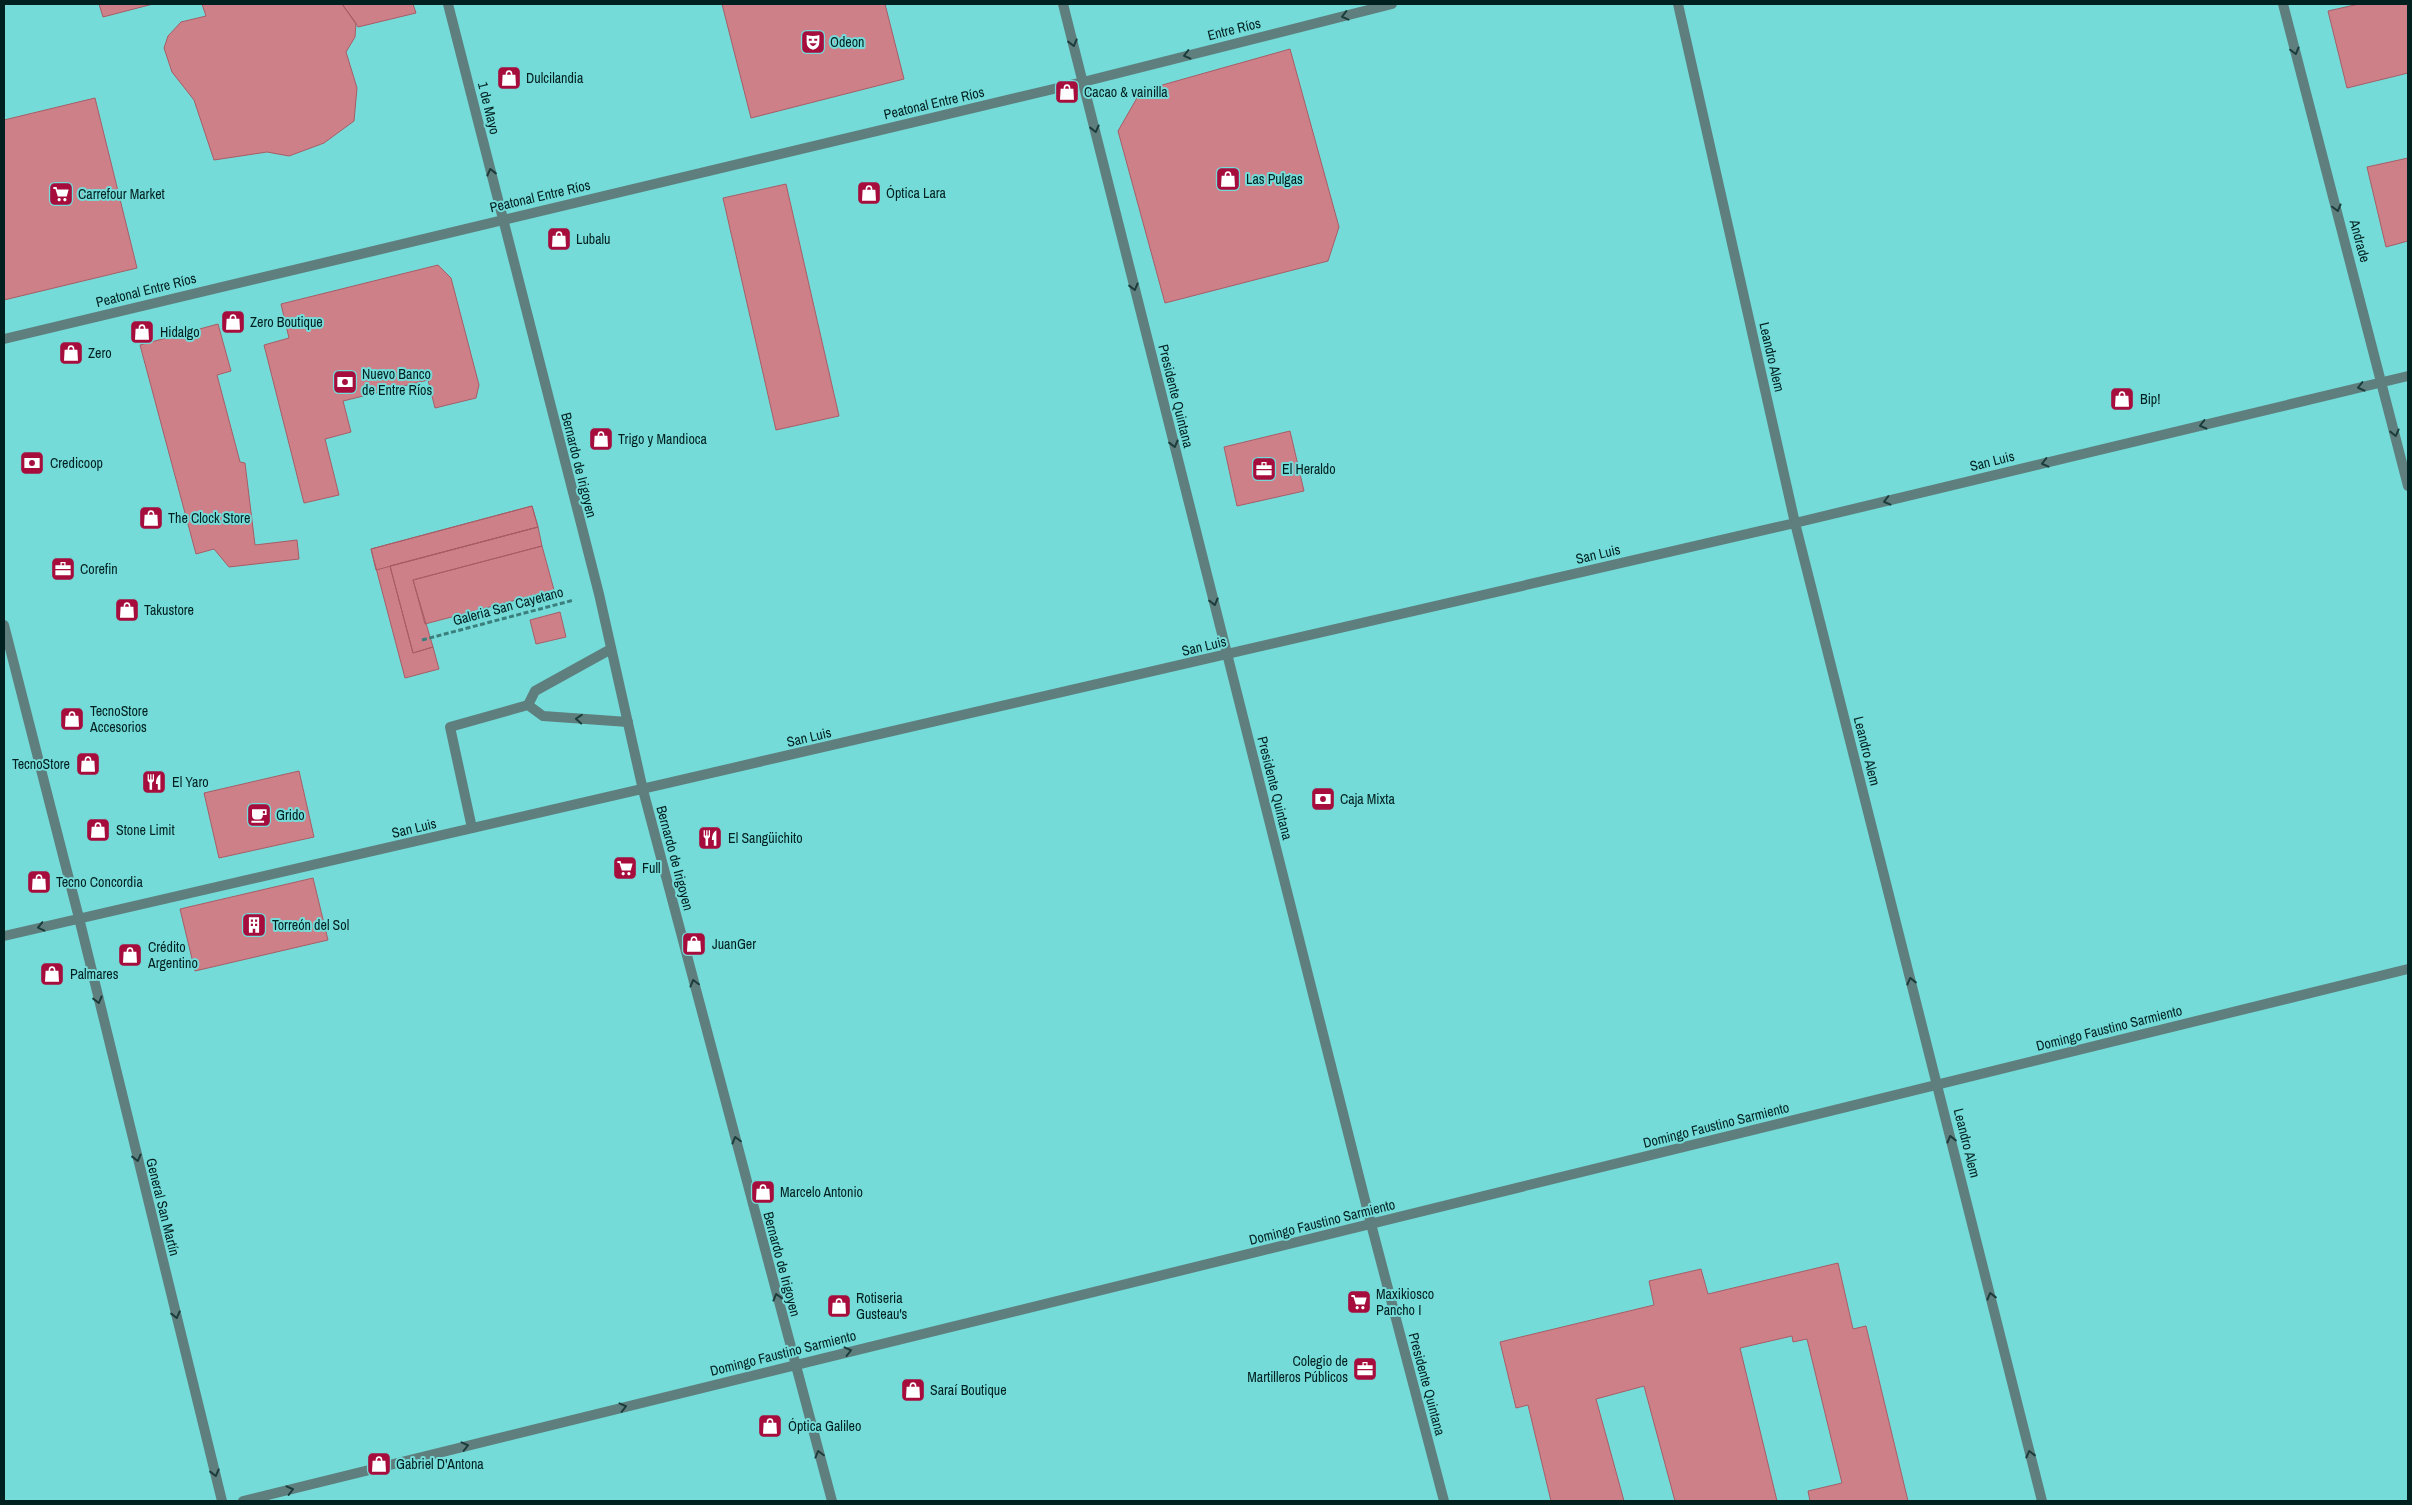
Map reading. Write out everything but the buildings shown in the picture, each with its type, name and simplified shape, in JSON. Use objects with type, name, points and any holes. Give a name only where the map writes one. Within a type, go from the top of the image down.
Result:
[{"type":"street","name":"1 de Mayo","points":[[448,4],[503,219]]},
{"type":"street","name":"Presidente Quintana","points":[[1063,4],[1371,1224],[1444,1501]]},
{"type":"street","name":"Entre Ríos","points":[[1082,82],[1392,4]]},
{"type":"street","name":"Leandro Alem","points":[[1678,4],[1795,523],[2042,1501]]},
{"type":"street","name":"Andrade","points":[[2283,4],[2408,486]]},
{"type":"street","name":"Peatonal Entre Ríos","points":[[4,339],[1082,82]]},
{"type":"street","name":"Bernardo de Irigoyen","points":[[503,219],[599,594],[643,790],[832,1501]]},
{"type":"street","name":"San Luis","points":[[4,936],[1795,523],[2408,376]]},
{"type":"street","name":"General San Martín","points":[[4,625],[222,1501]]},
{"type":"street","points":[[472,828],[450,727],[528,705],[535,691],[611,649]]},
{"type":"street","points":[[528,705],[543,716],[628,722]]},
{"type":"street","name":"Domingo Faustino Sarmiento","points":[[243,1501],[2408,969]]},
{"type":"path","name":"Galeria San Cayetano","points":[[422,640],[599,594]]},
{"type":"place","name":"Odeon","points":[[813,42]]},
{"type":"place","name":"Dulcilandia","points":[[509,78]]},
{"type":"place","name":"Cacao & vainilla","points":[[1067,92]]},
{"type":"place","name":"Las Pulgas","points":[[1228,179]]},
{"type":"place","name":"Óptica Lara","points":[[869,193]]},
{"type":"place","name":"Carrefour Market","points":[[61,194]]},
{"type":"place","name":"Lubalu","points":[[559,239]]},
{"type":"place","name":"Zero Boutique","points":[[233,322]]},
{"type":"place","name":"Hidalgo","points":[[142,332]]},
{"type":"place","name":"Zero","points":[[71,353]]},
{"type":"place","name":"Nuevo Banco de Entre Ríos","points":[[345,382]]},
{"type":"place","name":"Bip!","points":[[2122,399]]},
{"type":"place","name":"Trigo y Mandioca","points":[[601,439]]},
{"type":"place","name":"Credicoop","points":[[32,463]]},
{"type":"place","name":"El Heraldo","points":[[1264,469]]},
{"type":"place","name":"The Clock Store","points":[[151,518]]},
{"type":"place","name":"Corefin","points":[[63,569]]},
{"type":"place","name":"Takustore","points":[[127,610]]},
{"type":"place","name":"TecnoStore Accesorios","points":[[72,719]]},
{"type":"place","name":"TecnoStore","points":[[88,764]]},
{"type":"place","name":"El Yaro","points":[[154,782]]},
{"type":"place","name":"Caja Mixta","points":[[1323,799]]},
{"type":"place","name":"Grido","points":[[259,815]]},
{"type":"place","name":"Stone Limit","points":[[98,830]]},
{"type":"place","name":"El Sangüichito","points":[[710,838]]},
{"type":"place","name":"Full","points":[[625,868]]},
{"type":"place","name":"Tecno Concordia","points":[[39,882]]},
{"type":"place","name":"Torreón del Sol","points":[[254,925]]},
{"type":"place","name":"JuanGer","points":[[694,944]]},
{"type":"place","name":"Crédito Argentino","points":[[130,955]]},
{"type":"place","name":"Palmares","points":[[52,974]]},
{"type":"place","name":"Marcelo Antonio","points":[[763,1192]]},
{"type":"place","name":"Maxikiosco Pancho I","points":[[1359,1302]]},
{"type":"place","name":"Rotiseria Gusteau's","points":[[839,1306]]},
{"type":"place","name":"Colegio de Martilleros Públicos","points":[[1365,1369]]},
{"type":"place","name":"Saraí Boutique","points":[[913,1390]]},
{"type":"place","name":"Óptica Galileo","points":[[770,1426]]},
{"type":"place","name":"Gabriel D'Antona","points":[[379,1464]]}]
